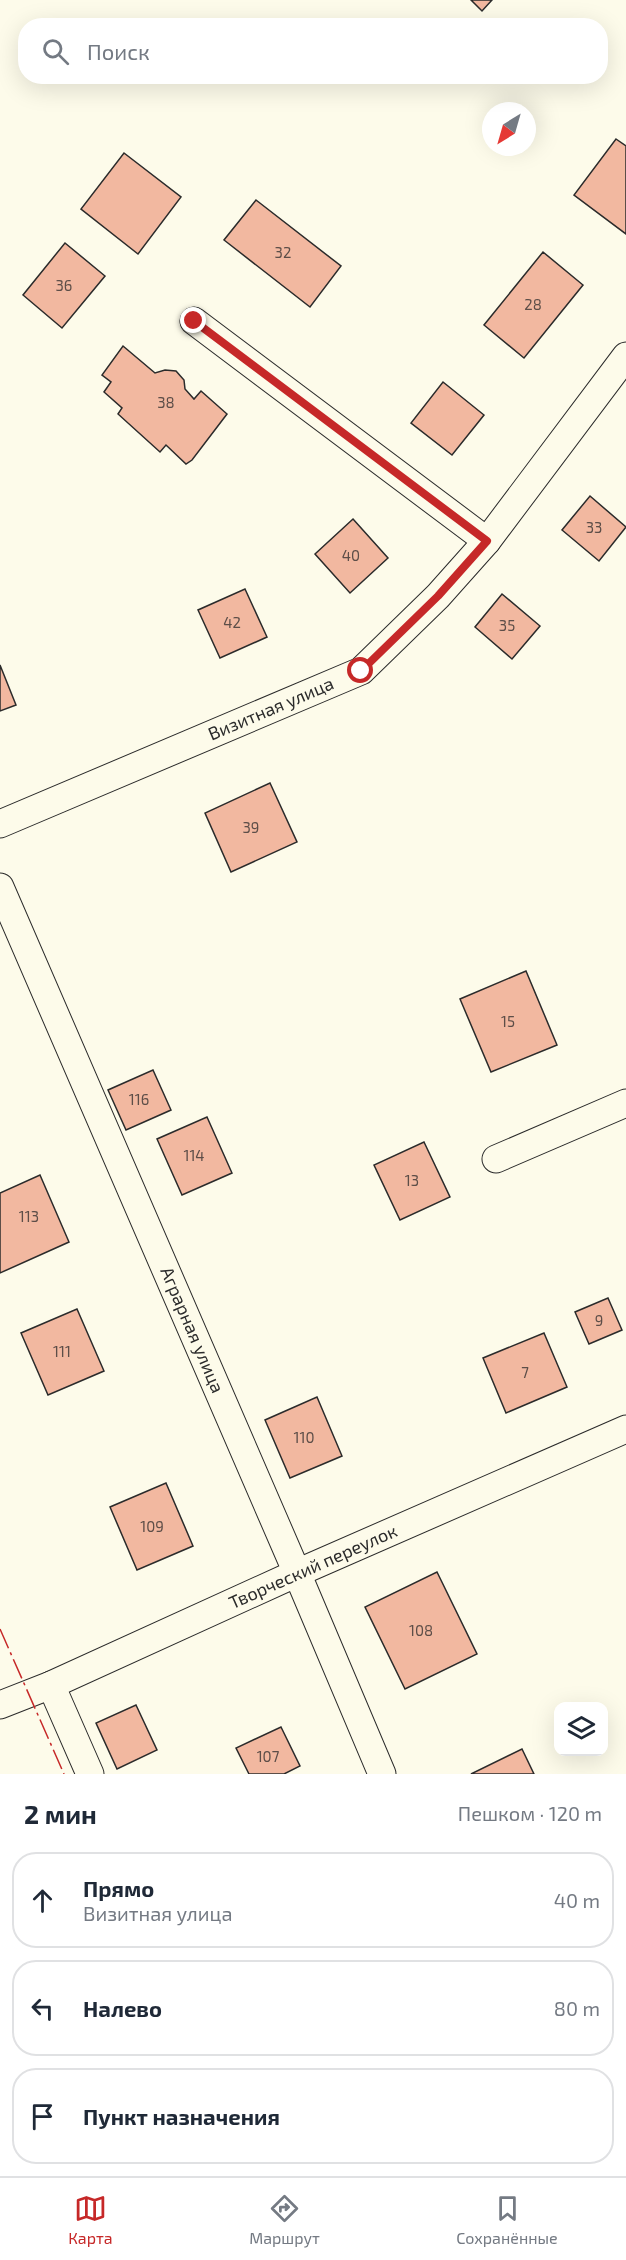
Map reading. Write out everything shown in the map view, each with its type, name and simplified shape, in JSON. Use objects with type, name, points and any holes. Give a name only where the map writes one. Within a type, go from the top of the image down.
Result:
[{"type":"street","points":[[194,321],[487,541]]},
{"type":"street","name":"Визитная улица","points":[[0,824],[361,671],[438,596],[487,541],[626,356]]},
{"type":"street","name":"Аграрная улица","points":[[0,887],[382,1774]]},
{"type":"street","points":[[496,1159],[626,1103]]},
{"type":"street","name":"Творческий переулок","points":[[0,1705],[51,1685],[297,1573],[626,1429]]},
{"type":"street","points":[[51,1685],[90,1774]]},
{"type":"building","points":[[471,0],[492,0],[482,11]]},
{"type":"building","points":[[616,139],[626,146],[626,234],[574,195]]},
{"type":"building","points":[[124,153],[181,197],[138,254],[81,209]]},
{"type":"building","points":[[256,200],[341,266],[310,307],[224,240]]},
{"type":"building","points":[[65,243],[105,276],[62,328],[23,295]]},
{"type":"building","points":[[543,252],[583,285],[524,358],[484,325]]},
{"type":"building","points":[[123,346],[155,373],[165,370],[176,371],[184,380],[185,389],[194,399],[201,391],[227,414],[192,460],[186,464],[166,445],[160,452],[118,414],[122,408],[104,392],[111,382],[102,375]]},
{"type":"building","points":[[443,382],[484,415],[452,455],[411,423]]},
{"type":"building","points":[[590,496],[626,527],[599,561],[562,530]]},
{"type":"building","points":[[353,519],[388,558],[350,593],[315,554]]},
{"type":"building","points":[[245,589],[267,637],[220,658],[198,610]]},
{"type":"building","points":[[502,594],[540,626],[512,659],[475,627]]},
{"type":"building","points":[[0,665],[16,705],[0,711]]},
{"type":"building","points":[[270,783],[297,842],[231,872],[205,813]]},
{"type":"building","points":[[526,971],[557,1045],[491,1072],[460,999]]},
{"type":"building","points":[[153,1070],[171,1110],[126,1130],[108,1090]]},
{"type":"building","points":[[207,1117],[232,1173],[182,1195],[157,1139]]},
{"type":"building","points":[[424,1142],[450,1197],[400,1220],[374,1165]]},
{"type":"building","points":[[40,1175],[69,1242],[0,1273],[0,1193]]},
{"type":"building","points":[[608,1298],[622,1330],[589,1344],[575,1312]]},
{"type":"building","points":[[77,1309],[104,1371],[48,1395],[21,1333]]},
{"type":"building","points":[[544,1333],[567,1387],[506,1413],[483,1358]]},
{"type":"building","points":[[317,1397],[342,1456],[290,1478],[265,1420]]},
{"type":"building","points":[[166,1483],[193,1546],[137,1570],[110,1507]]},
{"type":"building","points":[[437,1572],[477,1654],[405,1689],[365,1607]]},
{"type":"building","points":[[136,1705],[157,1750],[117,1769],[96,1723]]},
{"type":"building","points":[[281,1727],[300,1766],[284,1774],[249,1774],[236,1748]]},
{"type":"building","points":[[522,1749],[534,1774],[471,1774]]},
{"type":"power","points":[[0,1629],[64,1774]]},
{"type":"route","points":[[194,321],[487,541],[438,596],[361,671]]}]
